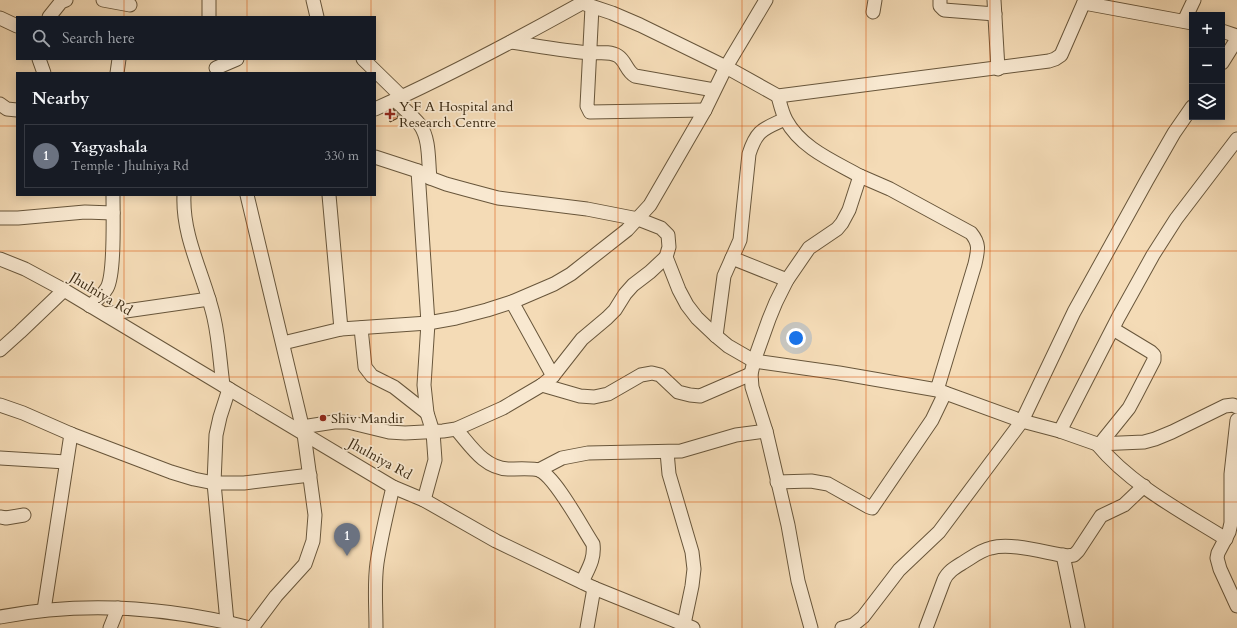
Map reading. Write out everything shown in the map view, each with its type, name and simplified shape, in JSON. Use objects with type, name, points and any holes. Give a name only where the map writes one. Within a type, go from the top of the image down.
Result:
[{"type":"street","points":[[50,16],[61,2],[66,0]]},
{"type":"street","points":[[103,0],[129,7]]},
{"type":"street","points":[[209,0],[209,16]]},
{"type":"street","points":[[313,0],[317,16]]},
{"type":"street","points":[[282,343],[341,329],[428,323],[456,318],[512,302],[554,284],[571,274],[627,230],[650,204],[705,110],[726,67],[766,0]]},
{"type":"street","points":[[940,0],[940,6],[944,10],[995,14]]},
{"type":"street","points":[[994,0],[998,68]]},
{"type":"street","points":[[376,109],[398,99],[585,4],[619,16],[726,67],[778,96],[1048,61],[1055,59],[1060,55],[1084,1],[1188,22],[1194,0]]},
{"type":"street","points":[[585,4],[591,52],[587,106],[590,112],[705,110]]},
{"type":"street","points":[[0,18],[16,26]]},
{"type":"street","points":[[1225,32],[1237,38],[1225,58]]},
{"type":"street","points":[[511,42],[609,53],[617,56],[623,61],[629,72],[636,76],[714,90]]},
{"type":"street","points":[[39,60],[44,72]]},
{"type":"street","points":[[117,72],[119,60]]},
{"type":"street","points":[[216,67],[234,60]]},
{"type":"street","points":[[364,60],[374,72]]},
{"type":"street","points":[[376,74],[420,125],[427,150],[430,178]]},
{"type":"street","points":[[777,482],[811,482],[828,484],[872,508],[932,420],[976,264],[978,252],[977,240],[971,233],[890,189],[860,176],[805,143],[785,119],[778,96]]},
{"type":"street","points":[[0,104],[7,109],[16,110]]},
{"type":"street","points":[[842,628],[853,625],[863,617],[899,570],[938,532],[1022,421],[1074,312],[1147,180],[1174,133],[1189,111]]},
{"type":"street","points":[[716,336],[724,276],[740,240],[749,154],[753,142],[761,130],[785,119]]},
{"type":"street","points":[[1060,432],[1152,255],[1176,219],[1237,139]]},
{"type":"street","points":[[303,430],[334,422],[348,422],[389,432],[432,432],[456,429],[503,408],[542,385],[552,376],[582,339],[615,310],[625,294],[666,257],[669,247],[668,235],[661,228],[638,218],[587,209],[498,198],[430,178],[418,171],[376,157]]},
{"type":"street","points":[[418,171],[428,323],[424,386],[435,460],[424,500]]},
{"type":"street","points":[[811,628],[798,581],[788,525],[766,431],[752,387],[752,374],[754,361],[776,302],[787,280],[809,248],[842,223],[849,210],[860,176]]},
{"type":"street","points":[[90,306],[102,296],[108,287],[112,274],[114,196]]},
{"type":"street","points":[[184,196],[186,221],[191,243],[214,318],[226,387],[216,435],[214,483],[227,622]]},
{"type":"street","points":[[0,617],[44,610],[118,608],[168,612],[227,622],[251,628],[276,596],[305,564],[313,542],[315,515],[303,430],[247,196]]},
{"type":"street","points":[[329,196],[341,329]]},
{"type":"street","points":[[0,218],[18,218],[85,212],[113,213]]},
{"type":"street","points":[[666,257],[679,290],[687,305],[697,318],[728,346],[754,361],[839,372],[941,391],[1022,421],[1098,444],[1144,442],[1172,432],[1225,406],[1236,403]]},
{"type":"street","points":[[732,258],[787,280]]},
{"type":"street","name":"Jhulniya Rd","points":[[0,259],[25,269],[64,290],[226,387],[303,430],[394,487],[424,500],[496,542],[594,588],[689,626]]},
{"type":"street","points":[[0,350],[64,290]]},
{"type":"street","points":[[105,314],[209,299]]},
{"type":"street","points":[[512,302],[552,376]]},
{"type":"street","points":[[361,328],[365,367],[372,376],[394,387],[427,414]]},
{"type":"street","points":[[1098,444],[1129,408],[1143,384],[1154,357],[1151,352],[1113,329]]},
{"type":"street","points":[[542,385],[580,396],[594,397],[608,394],[641,375],[652,373],[660,375],[678,392],[700,396],[752,374]]},
{"type":"street","points":[[0,405],[23,413],[71,434],[172,472],[214,483],[244,483],[310,475]]},
{"type":"street","points":[[1237,420],[1231,474],[1231,523],[1229,541],[1218,553],[1218,563],[1237,606]]},
{"type":"street","points":[[456,429],[481,458],[491,465],[504,468],[539,470],[562,458],[574,455],[588,453],[681,451],[721,438],[766,431]]},
{"type":"street","points":[[44,610],[71,434]]},
{"type":"street","points":[[1098,444],[1108,457],[1144,486],[1229,541]]},
{"type":"street","points":[[667,452],[669,474],[692,552],[694,569],[689,626]]},
{"type":"street","points":[[0,458],[66,462]]},
{"type":"street","points":[[539,470],[551,479],[593,544],[594,554],[592,562],[582,582]]},
{"type":"street","points":[[926,628],[945,576],[955,567],[992,547],[1003,546],[1070,556],[1076,553],[1101,516],[1124,505],[1144,486]]},
{"type":"street","points":[[376,628],[375,589],[377,564],[381,539],[394,487]]},
{"type":"street","points":[[0,517],[6,518],[24,515]]},
{"type":"street","points":[[1063,555],[1078,628]]},
{"type":"street","points":[[587,628],[594,588]]},
{"type":"street","points":[[110,628],[118,608]]},
{"type":"building","points":[[392,106],[398,118],[390,122],[385,109]]},
{"type":"place","name":"Y F A Hospital and Research Centre","points":[[390,114]]},
{"type":"place","name":"Shiv Mandir","points":[[323,418]]},
{"type":"place","name":"Yagyashala","points":[[347,556]]}]
